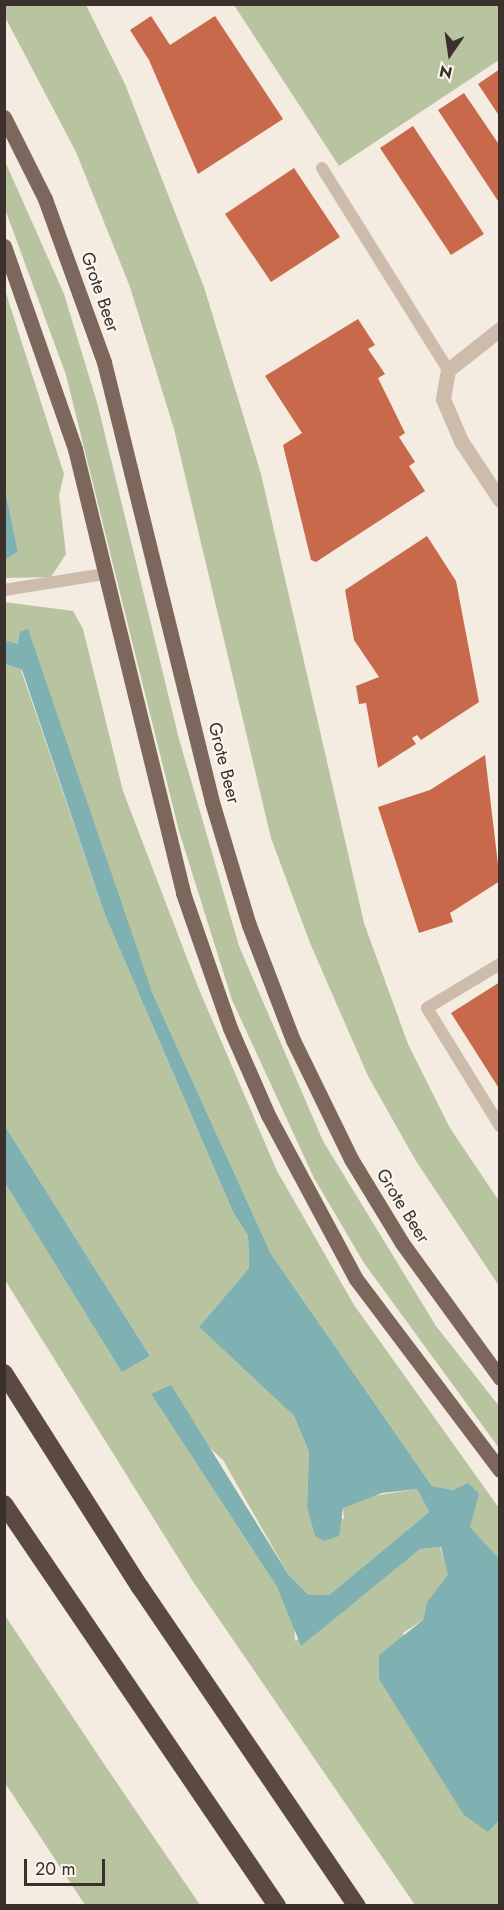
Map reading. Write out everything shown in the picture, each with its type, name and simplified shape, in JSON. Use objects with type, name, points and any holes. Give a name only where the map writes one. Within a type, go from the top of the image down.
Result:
[{"type":"highway","points":[[4,1373],[140,1587],[357,1905]]},
{"type":"highway","points":[[4,1504],[277,1905]]},
{"type":"main road","name":"Grote Beer","points":[[4,117],[45,199],[104,362],[212,802],[249,925],[293,1040],[351,1160],[426,1278],[500,1378]]},
{"type":"main road","points":[[4,246],[75,449],[183,893],[209,974],[268,1115],[356,1279],[500,1470]]},
{"type":"street","points":[[500,329],[448,370],[442,399],[461,441],[500,500]]},
{"type":"lane","points":[[322,168],[448,370]]},
{"type":"lane","points":[[4,590],[105,574]]},
{"type":"lane","points":[[500,964],[427,1008],[500,1126]]},
{"type":"green space","points":[[4,5],[86,5],[125,84],[204,287],[261,474],[364,923],[408,1044],[450,1128],[499,1201],[499,1286],[416,1161],[368,1076],[310,943],[271,838],[174,429],[130,287],[76,152],[5,17]]},
{"type":"green space","points":[[234,5],[499,5],[499,60],[339,166]]},
{"type":"green space","points":[[4,159],[64,294],[98,406],[179,739],[239,946],[323,1141],[436,1326],[499,1406],[499,1448],[364,1263],[314,1178],[232,1000],[179,831],[66,375],[5,209]]},
{"type":"green space","points":[[5,290],[64,474],[59,495],[66,554],[51,577],[5,578],[4,553],[6,559],[18,552],[5,489]]},
{"type":"green space","points":[[4,602],[73,611],[83,629],[123,791],[198,987],[277,1171],[354,1305],[499,1508],[499,1560],[470,1528],[453,1490],[432,1486],[271,1254],[152,992],[18,644],[5,640]]},
{"type":"green space","points":[[5,664],[21,670],[105,915],[233,1212],[248,1236],[249,1268],[199,1327],[294,1416],[309,1452],[307,1506],[344,1519],[343,1508],[359,1498],[417,1489],[429,1512],[329,1595],[309,1595],[288,1574],[223,1460],[151,1394],[277,1587],[294,1621],[295,1641],[420,1549],[440,1547],[449,1575],[427,1602],[423,1620],[403,1633],[488,1832],[499,1819],[499,1905],[415,1905],[192,1580],[5,1280],[5,1183],[122,1371],[150,1356],[5,1126]]},
{"type":"green space","points":[[4,1614],[200,1905],[85,1905],[5,1783]]},
{"type":"water","points":[[5,489],[18,552],[6,559],[4,553]]},
{"type":"water","points":[[28,629],[152,992],[271,1254],[432,1486],[453,1490],[468,1483],[479,1494],[470,1527],[500,1560],[500,1819],[488,1832],[464,1815],[379,1679],[379,1655],[423,1620],[427,1602],[448,1575],[441,1547],[420,1549],[301,1646],[277,1587],[151,1394],[171,1385],[288,1574],[309,1595],[329,1595],[429,1512],[417,1489],[382,1493],[343,1508],[339,1536],[324,1541],[315,1536],[307,1506],[309,1452],[294,1416],[199,1327],[249,1268],[248,1236],[233,1212],[105,915],[22,670],[5,664],[5,640],[18,644],[20,632]]},
{"type":"water","points":[[5,1126],[150,1356],[122,1372],[5,1183]]},
{"type":"building","points":[[151,16],[170,45],[215,16],[283,119],[198,174],[149,60],[130,30]]},
{"type":"building","points":[[500,69],[500,117],[478,84]]},
{"type":"building","points":[[464,93],[500,146],[500,204],[438,110]]},
{"type":"building","points":[[413,126],[484,234],[451,255],[380,148]]},
{"type":"building","points":[[294,168],[340,237],[271,282],[225,214]]},
{"type":"building","points":[[358,319],[375,345],[368,349],[385,374],[378,378],[405,433],[399,437],[415,462],[409,466],[425,491],[316,562],[311,560],[283,445],[302,433],[265,376]]},
{"type":"building","points":[[427,536],[456,581],[479,702],[421,740],[417,735],[412,738],[416,744],[378,768],[366,703],[359,704],[356,686],[379,677],[354,640],[345,590]]},
{"type":"building","points":[[485,755],[500,881],[450,913],[453,922],[419,933],[378,807],[430,790]]},
{"type":"building","points":[[500,982],[500,1090],[451,1013]]}]
